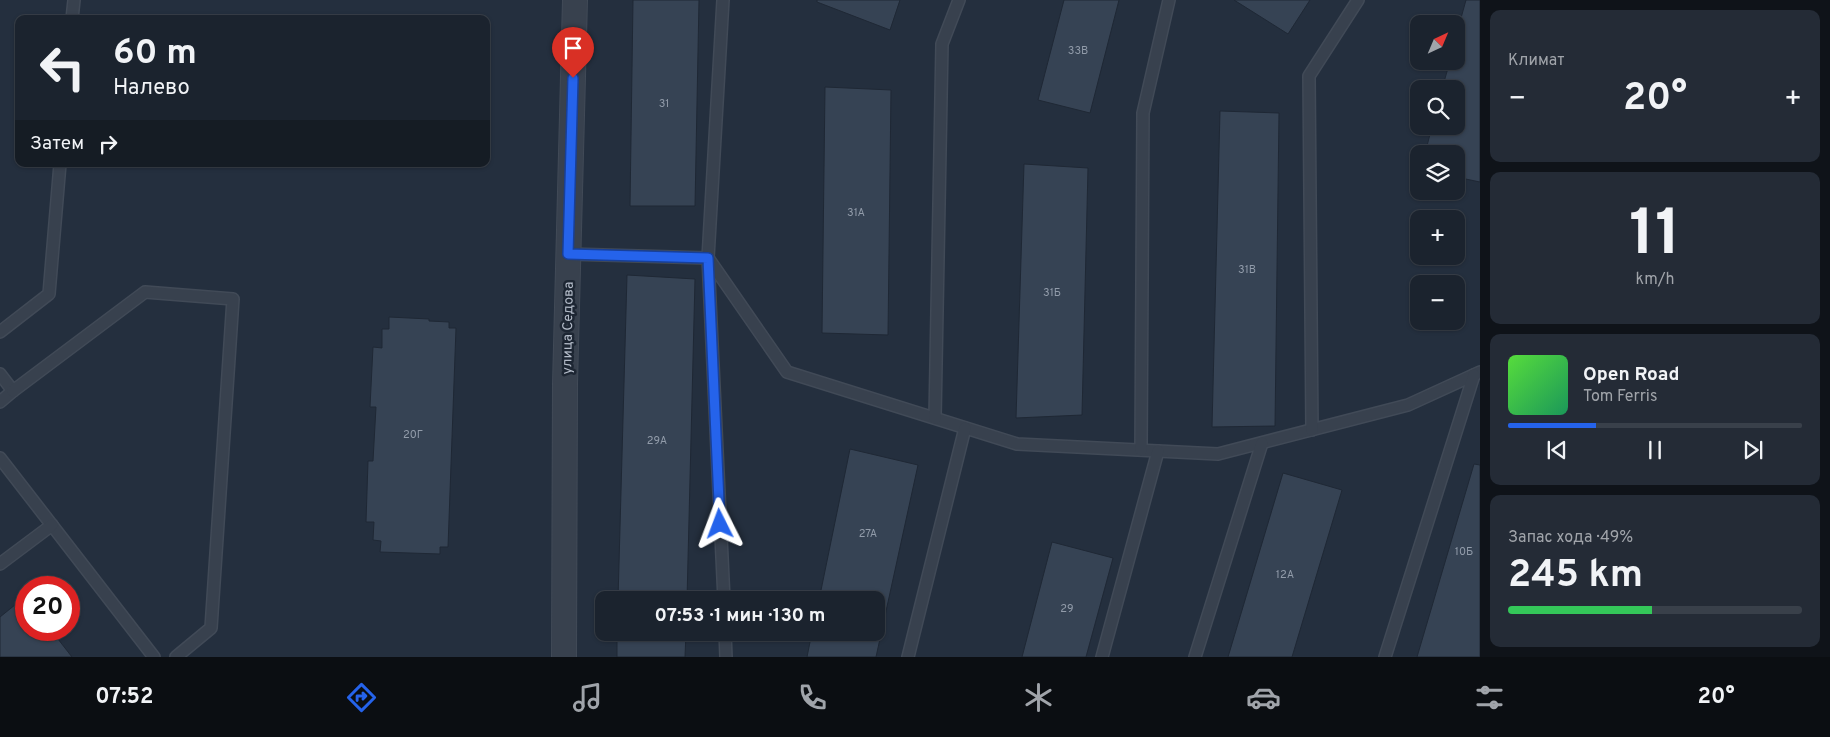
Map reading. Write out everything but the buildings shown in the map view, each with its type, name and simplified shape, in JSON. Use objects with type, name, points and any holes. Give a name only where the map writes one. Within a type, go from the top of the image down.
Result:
[{"type":"street","name":"улица Седова","points":[[564,657],[565,384],[575,0]]},
{"type":"lane","points":[[72,15],[74,0]]},
{"type":"lane","points":[[723,0],[708,258],[724,591]]},
{"type":"lane","points":[[935,418],[942,44],[959,0]]},
{"type":"lane","points":[[1141,450],[1143,114],[1168,0]]},
{"type":"lane","points":[[1312,430],[1309,76],[1358,0]]},
{"type":"lane","points":[[0,332],[49,294],[60,167]]},
{"type":"lane","points":[[568,254],[708,258]]},
{"type":"lane","points":[[708,258],[787,372],[1017,444],[1218,454],[1408,405],[1477,374]]},
{"type":"lane","points":[[0,402],[145,292],[233,299],[211,628],[176,657]]},
{"type":"lane","points":[[0,374],[13,391]]},
{"type":"lane","points":[[1385,657],[1477,374]]},
{"type":"lane","points":[[908,657],[966,428]]},
{"type":"lane","points":[[1195,657],[1262,443]]},
{"type":"lane","points":[[1102,657],[1158,452]]},
{"type":"lane","points":[[0,458],[154,657]]},
{"type":"lane","points":[[0,564],[52,525]]},
{"type":"lane","points":[[725,641],[726,657]]},
{"type":"route","points":[[573,78],[568,254],[708,258],[720,524]]}]
